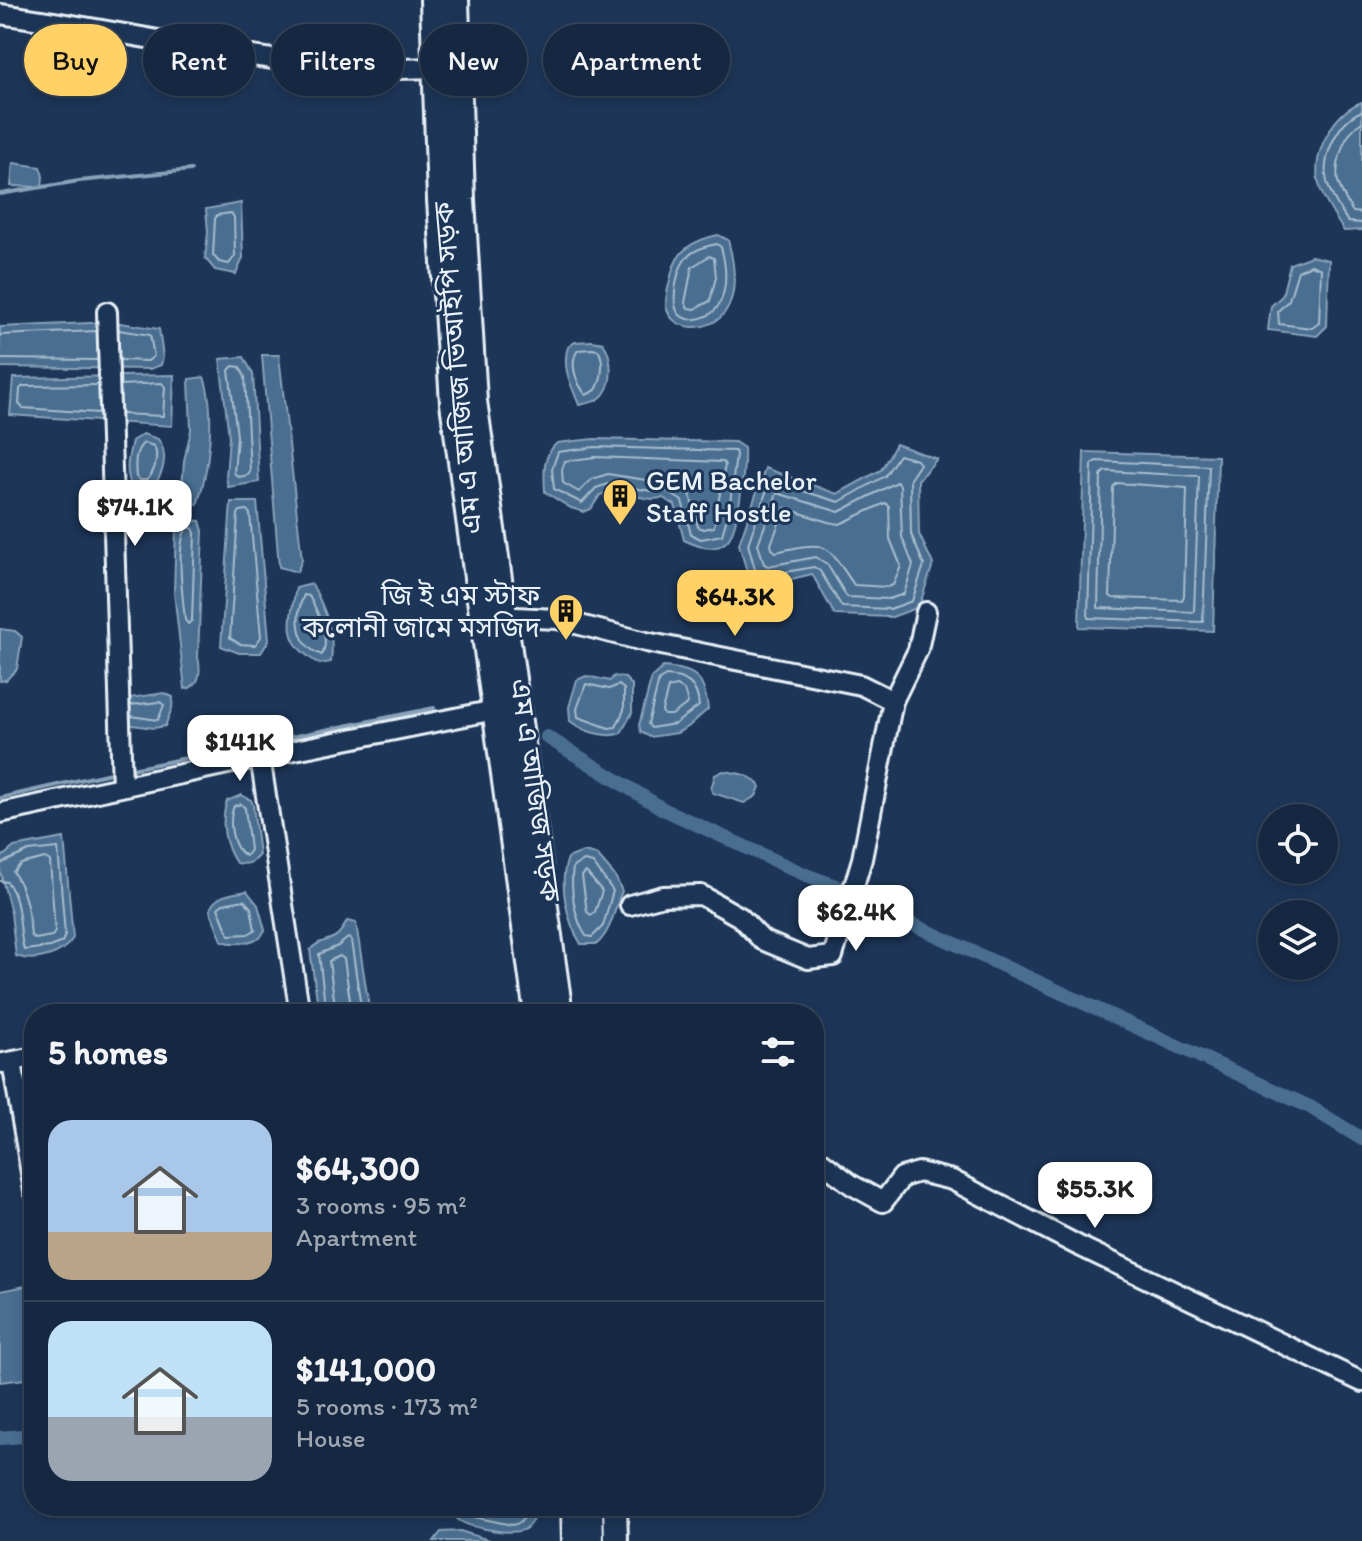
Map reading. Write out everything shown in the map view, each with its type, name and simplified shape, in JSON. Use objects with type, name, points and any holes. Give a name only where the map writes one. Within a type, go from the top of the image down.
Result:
[{"type":"highway","points":[[440,0],[459,403],[542,1004]]},
{"type":"highway","points":[[455,0],[461,200],[473,401],[558,1004]]},
{"type":"highway","points":[[589,1516],[590,1541]]},
{"type":"highway","points":[[604,1516],[605,1541]]},
{"type":"main road","name":"এম এ আজিজ সড়ক","points":[[432,0],[433,24]]},
{"type":"main road","name":"এম এ আজিজ ভিআইপি সড়ক","points":[[463,0],[477,306],[488,439],[568,1004]]},
{"type":"main road","name":"এম এ আজিজ সড়ক","points":[[436,96],[452,403],[535,1004]]},
{"type":"main road","points":[[573,1516],[574,1541]]},
{"type":"main road","points":[[615,1516],[616,1541]]},
{"type":"street","points":[[0,14],[76,24],[279,60],[365,70],[420,68]]},
{"type":"street","points":[[107,312],[122,786]]},
{"type":"street","points":[[630,905],[663,896],[701,895],[740,917],[762,940],[808,959],[833,956],[862,859],[893,701],[918,650],[926,612]]},
{"type":"street","points":[[515,617],[557,619],[646,642],[861,685],[893,701]]},
{"type":"street","points":[[0,813],[495,710]]},
{"type":"street","points":[[260,757],[293,1004]]},
{"type":"street","points":[[6,1062],[24,1145]]},
{"type":"street","points":[[824,1164],[852,1185],[883,1202],[902,1177],[919,1172],[952,1180],[1077,1245],[1362,1382]]},
{"type":"water","points":[[1362,102],[1362,230],[1344,231],[1320,187],[1317,169],[1322,145],[1334,123]]},
{"type":"water","points":[[13,163],[40,167],[42,187],[11,186]]},
{"type":"water","points":[[241,203],[243,258],[236,274],[215,270],[205,258],[208,232],[206,209]]},
{"type":"water","points":[[718,235],[728,240],[732,258],[734,286],[729,304],[719,319],[711,323],[692,327],[676,322],[666,306],[673,267],[687,248]]},
{"type":"water","points":[[1311,256],[1329,260],[1327,326],[1317,336],[1268,330],[1271,306],[1282,296],[1290,264]]},
{"type":"water","points":[[114,322],[159,329],[163,357],[161,365],[150,369],[0,367],[0,327]]},
{"type":"water","points":[[575,342],[603,343],[606,348],[611,368],[609,382],[599,399],[579,405],[568,377],[566,355],[568,347]]},
{"type":"water","points":[[262,355],[279,355],[302,560],[297,572],[279,567]]},
{"type":"water","points":[[244,357],[253,374],[259,482],[228,487],[229,437],[220,359]]},
{"type":"water","points":[[174,375],[172,426],[10,415],[13,378]]},
{"type":"water","points":[[204,377],[210,407],[210,441],[205,475],[197,505],[181,504],[184,461],[191,430],[189,379]]},
{"type":"water","points":[[143,434],[158,439],[164,464],[152,488],[133,489],[128,471],[129,453],[132,441]]},
{"type":"water","points":[[594,439],[735,442],[744,448],[738,512],[731,536],[721,545],[711,548],[684,540],[675,505],[663,498],[608,492],[600,495],[591,509],[584,512],[545,492],[545,465],[552,448],[557,443]]},
{"type":"water","points":[[896,444],[937,459],[918,480],[919,534],[933,564],[919,607],[892,617],[835,615],[812,574],[752,589],[739,544],[765,468],[837,494],[881,470]]},
{"type":"water","points":[[1084,452],[1218,456],[1213,631],[1079,627]]},
{"type":"water","points":[[231,502],[257,502],[269,640],[261,653],[239,653],[221,646]]},
{"type":"water","points":[[183,520],[200,521],[203,531],[199,672],[194,685],[185,689],[174,592],[176,525]]},
{"type":"water","points":[[312,584],[325,612],[332,641],[331,662],[320,664],[299,648],[290,623],[296,588]]},
{"type":"water","points":[[0,629],[15,631],[22,637],[17,669],[6,680],[0,681]]},
{"type":"water","points":[[663,667],[696,676],[704,689],[708,709],[677,733],[650,737],[641,732],[639,725],[652,677]]},
{"type":"water","points":[[586,676],[610,681],[614,676],[625,678],[632,685],[632,713],[621,733],[594,733],[570,721],[569,707],[577,680]]},
{"type":"water","points":[[164,693],[173,697],[165,726],[154,728],[125,724],[123,699]]},
{"type":"water","points":[[723,771],[753,779],[760,787],[756,796],[744,803],[713,793],[711,789],[715,775]]},
{"type":"water","points":[[241,795],[251,800],[253,805],[259,855],[246,864],[236,863],[232,856],[224,825],[227,801]]},
{"type":"water","points":[[64,838],[73,938],[63,949],[48,956],[32,959],[16,956],[11,913],[0,871],[2,857],[14,847]]},
{"type":"water","points":[[583,852],[597,855],[615,876],[622,891],[609,926],[597,944],[581,944],[572,925],[564,890],[568,858]]},
{"type":"water","points":[[247,891],[258,905],[265,930],[260,938],[251,941],[222,941],[210,910],[212,905],[225,896]]},
{"type":"water","points":[[347,921],[356,923],[368,1004],[318,1004],[310,950],[338,935]]},
{"type":"water","points":[[24,1286],[24,1379],[0,1382],[0,1291]]},
{"type":"water","points":[[454,1516],[533,1516],[528,1527],[512,1532],[460,1521]]},
{"type":"water","points":[[460,1531],[492,1541],[434,1541],[441,1532]]},
{"type":"waterway","points":[[0,194],[79,181],[191,170]]},
{"type":"waterway","points":[[127,770],[434,708]]},
{"type":"waterway","points":[[547,737],[663,809],[806,875],[865,897],[875,907],[1310,1107],[1362,1139]]},
{"type":"waterway","points":[[0,798],[115,772]]},
{"type":"waterway","points":[[0,1438],[24,1436]]},
{"type":"place","name":"GEM Bachelor Staff Hostle","points":[[620,527]]},
{"type":"place","name":"জি ই এম স্টাফ কলোনী জামে মসজিদ","points":[[566,642]]}]
